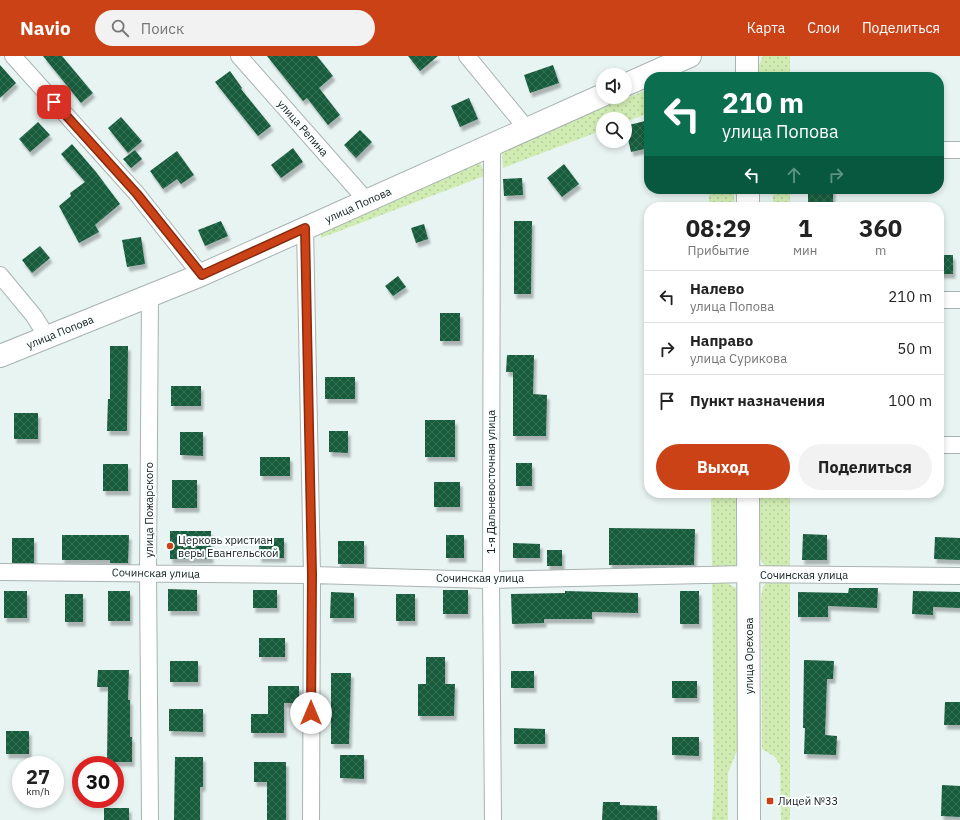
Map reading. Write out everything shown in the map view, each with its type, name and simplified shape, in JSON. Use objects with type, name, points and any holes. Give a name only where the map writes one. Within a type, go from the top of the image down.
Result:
[{"type":"street","points":[[13,56],[137,194],[202,275]]},
{"type":"street","name":"улица Репина","points":[[239,56],[367,201]]},
{"type":"street","points":[[467,56],[527,129]]},
{"type":"street","points":[[654,72],[690,56]]},
{"type":"street","points":[[747,56],[747,72]]},
{"type":"street","points":[[632,82],[644,77]]},
{"type":"street","name":"улица Попова","points":[[0,356],[202,275],[596,98]]},
{"type":"street","name":"1-я Дальневосточная улица","points":[[492,145],[491,580],[493,820]]},
{"type":"street","points":[[944,150],[960,150]]},
{"type":"street","points":[[305,228],[312,575],[311,820]]},
{"type":"street","points":[[0,275],[34,316],[47,337]]},
{"type":"street","name":"улица Пожарского","points":[[150,295],[148,572],[150,820]]},
{"type":"street","points":[[944,300],[960,300]]},
{"type":"street","points":[[944,445],[960,445]]},
{"type":"street","name":"улица Орехова","points":[[748,498],[749,820]]},
{"type":"street","name":"Сочинская улица","points":[[0,572],[148,572],[491,580],[748,574],[960,576]]},
{"type":"green space","points":[[763,56],[790,56],[790,72],[758,72]]},
{"type":"green space","points":[[644,91],[644,115],[632,119],[632,112],[596,112],[596,133],[503,168],[502,151],[507,145],[611,104],[632,104],[632,96]]},
{"type":"green space","points":[[476,161],[480,163],[484,176],[321,238],[321,231]]},
{"type":"green space","points":[[709,194],[734,194],[734,202],[709,202]]},
{"type":"green space","points":[[773,194],[790,194],[790,202],[773,202]]},
{"type":"green space","points":[[711,498],[737,498],[738,562],[734,567],[712,569]]},
{"type":"green space","points":[[760,498],[790,498],[790,569],[770,568],[760,559]]},
{"type":"green space","points":[[790,579],[790,820],[781,820],[780,765],[775,757],[762,749],[761,599],[766,583],[773,580]]},
{"type":"green space","points":[[712,583],[727,583],[736,588],[737,593],[737,751],[728,773],[728,820],[712,820],[714,788]]},
{"type":"building","points":[[43,56],[62,56],[93,93],[81,103]]},
{"type":"building","points":[[267,56],[317,56],[333,76],[319,88],[340,115],[328,125],[307,98],[303,101]]},
{"type":"building","points":[[408,56],[438,56],[420,71]]},
{"type":"building","points":[[0,65],[16,83],[0,98]]},
{"type":"building","points":[[553,65],[559,83],[530,93],[524,75]]},
{"type":"building","points":[[230,71],[242,88],[241,89],[271,126],[258,136],[215,82]]},
{"type":"building","points":[[469,98],[478,119],[460,127],[451,106]]},
{"type":"building","points":[[121,117],[142,141],[128,153],[108,128]]},
{"type":"building","points":[[644,121],[644,149],[631,152],[632,124]]},
{"type":"building","points":[[38,122],[50,135],[30,152],[19,139]]},
{"type":"building","points":[[360,130],[372,142],[356,158],[344,145]]},
{"type":"building","points":[[72,144],[96,172],[120,204],[95,225],[99,232],[79,243],[59,206],[71,196],[70,193],[85,182],[61,154]]},
{"type":"building","points":[[293,148],[303,162],[281,178],[271,165]]},
{"type":"building","points":[[135,150],[142,159],[131,168],[123,159]]},
{"type":"building","points":[[177,151],[194,175],[181,184],[177,179],[163,189],[150,171]]},
{"type":"building","points":[[564,164],[579,184],[562,197],[547,178]]},
{"type":"building","points":[[522,178],[523,195],[504,196],[503,179]]},
{"type":"building","points":[[808,194],[833,194],[833,202],[808,202]]},
{"type":"building","points":[[221,221],[228,236],[205,246],[198,230]]},
{"type":"building","points":[[514,221],[532,221],[531,294],[514,294]]},
{"type":"building","points":[[424,224],[428,239],[416,243],[411,228]]},
{"type":"building","points":[[141,237],[145,264],[127,267],[122,240]]},
{"type":"building","points":[[40,246],[50,258],[32,273],[22,260]]},
{"type":"building","points":[[944,255],[953,255],[953,274],[944,274]]},
{"type":"building","points":[[398,276],[406,287],[393,296],[385,286]]},
{"type":"building","points":[[440,313],[460,313],[460,341],[440,341]]},
{"type":"building","points":[[110,346],[128,346],[127,431],[107,431],[108,399],[110,399]]},
{"type":"building","points":[[507,355],[534,355],[533,394],[547,395],[546,436],[513,436],[513,372],[506,372]]},
{"type":"building","points":[[325,377],[355,377],[355,399],[325,399]]},
{"type":"building","points":[[171,386],[201,386],[201,406],[171,406]]},
{"type":"building","points":[[14,413],[38,413],[38,439],[14,439]]},
{"type":"building","points":[[425,420],[455,420],[455,457],[425,457]]},
{"type":"building","points":[[329,431],[348,431],[348,453],[329,452]]},
{"type":"building","points":[[180,432],[203,432],[203,456],[180,455]]},
{"type":"building","points":[[260,457],[290,457],[290,476],[260,476]]},
{"type":"building","points":[[516,463],[532,463],[532,486],[516,486]]},
{"type":"building","points":[[103,464],[128,464],[128,491],[103,491]]},
{"type":"building","points":[[172,480],[197,480],[197,508],[172,508]]},
{"type":"building","points":[[434,482],[460,482],[460,507],[434,507]]},
{"type":"building","points":[[609,528],[695,529],[694,565],[609,565]]},
{"type":"building","points":[[170,531],[211,531],[211,559],[170,559]]},
{"type":"building","points":[[803,534],[827,535],[827,560],[802,560]]},
{"type":"building","points":[[62,535],[129,535],[128,563],[110,563],[110,560],[62,560]]},
{"type":"building","points":[[446,535],[464,535],[464,558],[446,558]]},
{"type":"building","points":[[935,537],[960,538],[960,560],[934,559]]},
{"type":"building","points":[[12,538],[34,538],[34,563],[12,563]]},
{"type":"building","points":[[259,538],[284,538],[284,558],[259,558]]},
{"type":"building","points":[[338,541],[364,541],[364,564],[338,564]]},
{"type":"building","points":[[513,543],[540,544],[540,558],[513,558]]},
{"type":"building","points":[[547,550],[562,550],[562,566],[547,566]]},
{"type":"building","points":[[849,588],[878,588],[877,608],[828,606],[828,617],[798,617],[798,592],[848,593]]},
{"type":"building","points":[[168,589],[197,590],[197,611],[168,611]]},
{"type":"building","points":[[253,590],[277,590],[277,608],[253,608]]},
{"type":"building","points":[[443,590],[468,590],[468,614],[443,614]]},
{"type":"building","points":[[4,591],[27,591],[27,618],[4,618]]},
{"type":"building","points":[[108,591],[130,591],[130,621],[108,621]]},
{"type":"building","points":[[565,591],[638,593],[638,613],[592,612],[592,619],[544,619],[544,623],[512,624],[511,594],[565,593]]},
{"type":"building","points":[[680,591],[699,591],[699,624],[680,624]]},
{"type":"building","points":[[913,591],[960,592],[960,608],[933,607],[933,615],[912,614]]},
{"type":"building","points":[[331,592],[354,593],[354,618],[330,618]]},
{"type":"building","points":[[65,594],[83,594],[83,622],[65,622]]},
{"type":"building","points":[[396,594],[415,594],[415,621],[396,621]]},
{"type":"building","points":[[259,638],[285,638],[285,657],[259,657]]},
{"type":"building","points":[[426,657],[445,657],[445,684],[455,684],[454,716],[418,716],[418,684],[426,684]]},
{"type":"building","points":[[804,660],[834,661],[833,679],[827,679],[825,735],[837,736],[836,755],[804,754]]},
{"type":"building","points":[[170,661],[198,661],[198,682],[170,682]]},
{"type":"building","points":[[98,670],[129,670],[128,700],[130,700],[132,762],[124,762],[124,756],[107,756],[108,687],[97,687]]},
{"type":"building","points":[[511,671],[534,671],[534,688],[511,688]]},
{"type":"building","points":[[331,673],[351,673],[349,744],[331,744]]},
{"type":"building","points":[[672,681],[697,681],[697,698],[672,698]]},
{"type":"building","points":[[268,686],[299,686],[299,703],[284,703],[284,733],[251,733],[251,714],[268,714]]},
{"type":"building","points":[[945,702],[960,702],[960,725],[944,725]]},
{"type":"building","points":[[169,709],[203,709],[203,732],[169,731]]},
{"type":"building","points":[[514,728],[545,729],[545,744],[514,744]]},
{"type":"building","points":[[6,731],[29,731],[29,754],[6,754]]},
{"type":"building","points":[[672,737],[699,737],[699,756],[672,755]]},
{"type":"building","points":[[340,755],[364,755],[364,779],[340,778]]},
{"type":"building","points":[[175,757],[203,757],[203,787],[200,787],[200,820],[174,820]]},
{"type":"building","points":[[254,762],[286,762],[286,820],[267,820],[267,782],[254,782]]},
{"type":"building","points":[[942,785],[960,786],[960,817],[941,816]]},
{"type":"building","points":[[603,802],[620,802],[620,805],[657,806],[657,820],[602,820]]},
{"type":"building","points":[[104,808],[129,808],[129,820],[104,820]]},
{"type":"place","name":"Церковь христиан веры Евангельской","points":[[170,546]]},
{"type":"place","name":"Лицей №33","points":[[770,801]]},
{"type":"route","points":[[54,102],[137,194],[202,275],[305,228],[312,575],[311,713]]}]
